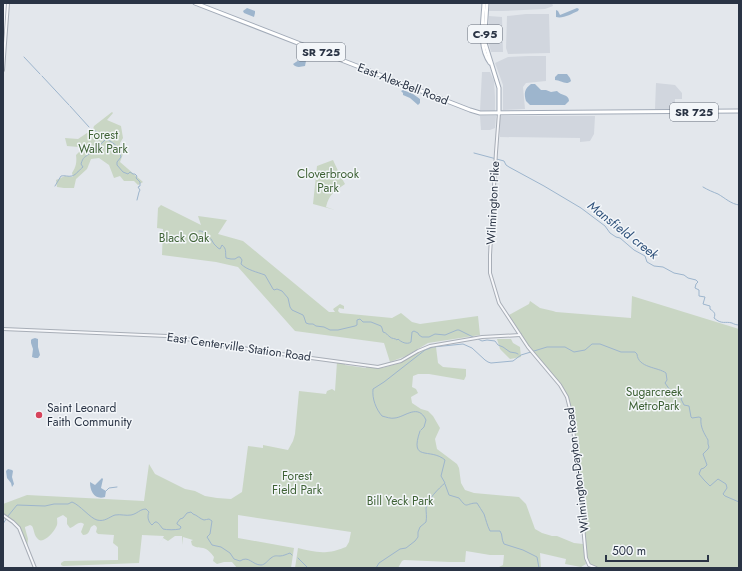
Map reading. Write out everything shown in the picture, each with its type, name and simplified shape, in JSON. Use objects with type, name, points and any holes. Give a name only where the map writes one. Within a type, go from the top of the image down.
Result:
[{"type":"main road","name":"East Alex-Bell Road","points":[[195,3],[382,77],[478,112],[499,113]]},
{"type":"main road","name":"Wilmington Pike","points":[[485,3],[482,32],[484,50],[488,60],[492,64]]},
{"type":"main road","name":"Wilmington Pike","points":[[485,3],[485,40],[499,88],[499,113]]},
{"type":"main road","name":"SR 725","points":[[499,113],[739,111]]},
{"type":"street","points":[[3,33],[6,3]]},
{"type":"street","points":[[3,70],[6,3]]},
{"type":"street","name":"Wilmington Pike","points":[[499,113],[490,271],[499,303],[520,335]]},
{"type":"street","name":"East Centerville Station Road","points":[[3,329],[167,336],[378,367],[401,361],[427,346],[477,337],[520,335]]},
{"type":"street","name":"Wilmington-Dayton Road","points":[[520,335],[532,352],[566,392],[577,461],[586,558],[589,565],[596,568]]},
{"type":"street","points":[[3,515],[13,522],[20,531],[35,568]]},
{"type":"shaded area","points":[[490,3],[552,3],[553,6],[545,9],[489,11]]},
{"type":"shaded area","points":[[549,14],[550,53],[508,54],[506,48],[507,16]]},
{"type":"shaded area","points":[[489,16],[502,17],[503,52],[491,52],[488,40]]},
{"type":"shaded area","points":[[546,56],[546,81],[526,83],[523,87],[525,109],[503,110],[503,85],[495,63],[508,57]]},
{"type":"shaded area","points":[[482,72],[490,72],[494,81],[495,111],[480,111]]},
{"type":"shaded area","points":[[656,83],[675,85],[682,93],[682,99],[675,99],[675,109],[655,109]]},
{"type":"shaded area","points":[[480,116],[496,116],[495,128],[490,130],[481,130]]},
{"type":"shaded area","points":[[500,116],[595,116],[594,134],[590,141],[580,142],[580,138],[500,137]]},
{"type":"green space","name":"Forest Walk Park","points":[[112,112],[113,113],[107,120],[121,126],[123,138],[120,143],[123,154],[120,162],[143,182],[138,185],[134,181],[124,181],[120,176],[114,178],[109,165],[99,158],[91,159],[87,169],[76,179],[74,188],[57,187],[56,180],[65,176],[73,177],[72,173],[76,164],[76,155],[81,150],[78,147],[67,146],[65,138],[78,139],[93,129],[94,126]]},
{"type":"green space","name":"Cloverbrook Park","points":[[333,160],[345,184],[333,193],[327,203],[326,207],[335,210],[313,204],[317,166]]},
{"type":"green space","name":"Black Oak","points":[[161,205],[201,225],[198,216],[227,220],[218,234],[243,241],[329,312],[335,312],[333,309],[340,304],[344,306],[344,309],[339,308],[338,311],[340,313],[392,318],[401,313],[412,322],[420,324],[478,316],[480,335],[428,343],[406,356],[390,362],[384,343],[295,331],[238,267],[216,262],[162,255],[163,229],[157,228],[158,208]]},
{"type":"green space","name":"Sugarcreek MetroPark","points":[[632,296],[739,329],[739,568],[596,568],[592,567],[587,561],[571,413],[566,394],[528,347],[509,315],[529,304],[530,301],[540,308],[556,312],[631,318]]},
{"type":"green space","points":[[497,339],[511,339],[513,343],[520,347],[521,357],[510,359],[500,349]]},
{"type":"green space","points":[[436,347],[438,363],[443,367],[466,369],[466,376],[464,380],[429,374],[418,374],[413,376],[412,387],[416,389],[418,393],[411,397],[412,403],[421,409],[428,411],[433,416],[440,428],[435,439],[437,449],[457,464],[461,483],[465,490],[474,493],[519,497],[526,504],[535,529],[542,533],[557,536],[574,543],[583,544],[586,564],[581,567],[565,564],[566,559],[540,553],[541,568],[497,568],[503,565],[504,555],[490,555],[466,551],[465,562],[404,560],[398,568],[295,568],[298,548],[329,552],[346,547],[349,542],[351,532],[238,515],[238,538],[294,548],[291,568],[237,568],[232,562],[217,564],[213,561],[214,557],[208,550],[192,545],[191,541],[193,540],[183,537],[182,545],[182,536],[175,536],[168,541],[163,538],[158,547],[164,536],[142,535],[139,563],[63,566],[61,563],[64,561],[118,560],[118,547],[113,543],[114,535],[98,534],[96,532],[97,528],[94,525],[91,527],[88,534],[83,535],[81,532],[84,524],[78,523],[70,528],[67,524],[67,518],[63,515],[57,518],[57,525],[53,532],[42,540],[39,540],[36,537],[32,526],[30,525],[25,527],[28,539],[27,548],[18,526],[3,515],[3,504],[27,495],[144,501],[149,464],[155,474],[185,489],[195,491],[205,496],[231,499],[242,492],[248,446],[263,448],[263,445],[288,450],[295,434],[299,391],[326,394],[327,391],[332,389],[335,391],[337,362],[345,363],[345,365],[366,368],[366,366],[382,368],[400,363],[422,350]]},
{"type":"water","points":[[247,8],[255,11],[254,17],[244,13],[243,11]]},
{"type":"water","points":[[577,8],[579,9],[578,11],[570,15],[556,17],[556,10],[560,15]]},
{"type":"water","points":[[302,58],[306,61],[305,66],[297,67],[293,64]]},
{"type":"water","points":[[558,74],[567,74],[571,81],[565,83],[555,80],[555,77]]},
{"type":"water","points":[[531,84],[535,84],[541,90],[551,92],[557,91],[568,97],[569,101],[565,105],[530,105],[526,101],[525,94],[527,88]]},
{"type":"water","points":[[403,90],[420,99],[420,103],[418,105],[410,98],[403,95],[401,91]]},
{"type":"water","points":[[35,338],[38,339],[40,355],[38,358],[32,357],[33,349],[31,340]]},
{"type":"water","points":[[8,469],[13,471],[12,477],[14,484],[12,487],[7,478],[6,471]]},
{"type":"water","points":[[102,478],[101,488],[106,491],[105,497],[101,498],[92,492],[90,482],[95,485]]},
{"type":"waterway","points":[[24,57],[40,74]]},
{"type":"waterway","points":[[42,76],[69,105]]},
{"type":"waterway","points":[[70,106],[89,127]]},
{"type":"waterway","points":[[92,129],[105,139]]},
{"type":"waterway","points":[[55,186],[61,176],[72,176],[83,167],[81,164],[84,158],[89,154],[90,150],[99,147],[106,139],[115,144],[119,150],[121,157],[117,162],[117,165],[123,172],[128,174],[130,172],[137,176],[136,178],[140,182],[140,186],[138,187],[140,190],[137,200]]},
{"type":"waterway","name":"Mansfield creek","points":[[474,153],[504,161],[509,167],[581,208],[605,226],[610,233],[620,238],[634,250],[645,256],[647,262],[654,266],[663,267],[674,273],[696,280],[698,282],[695,288],[699,290],[699,296],[705,297],[703,304],[710,306],[710,309],[715,314],[714,318],[721,322],[730,322],[739,325]]},
{"type":"waterway","points":[[703,187],[739,205]]},
{"type":"waterway","points":[[199,231],[203,232],[210,238]]},
{"type":"waterway","points":[[211,239],[218,248],[220,249],[222,245],[224,246],[226,258],[235,259],[240,257],[242,260],[241,264],[243,266],[252,271],[265,275],[273,289],[282,291],[288,298],[292,310],[303,315],[306,323],[330,330],[338,330],[355,326],[357,325],[357,320],[360,319],[363,322],[371,322],[381,326],[383,332],[391,338],[398,339],[406,343],[411,342],[412,332],[414,331],[422,337],[429,337],[435,334],[445,335],[459,330],[475,338]]},
{"type":"waterway","points":[[478,339],[482,341],[495,341],[498,345],[510,352],[518,354]]},
{"type":"waterway","points":[[421,430],[424,427],[426,420],[419,412],[411,412],[393,418],[382,416],[375,404],[373,389],[425,350],[433,347],[463,344],[472,348],[485,360],[491,363],[513,361],[521,355],[547,347],[565,347],[574,352],[585,350],[592,344],[600,344],[621,352],[635,352],[638,359],[645,365],[666,373],[667,380],[665,383],[672,393],[680,393],[683,396],[681,399],[684,405],[689,406],[692,418],[701,418],[702,427],[708,440],[709,447],[703,454],[707,465],[701,469],[699,474],[710,486],[718,479],[726,484],[727,488],[723,494],[739,502]]},
{"type":"waterway","points":[[376,568],[379,563],[400,549],[406,548],[415,541],[418,537],[420,527],[426,522],[426,508],[429,501],[445,483],[441,476],[445,460],[439,456],[419,451],[417,441],[420,431]]},
{"type":"waterway","points":[[445,484],[449,495],[459,498],[465,505],[477,503],[484,514],[490,531],[500,531],[504,544],[523,550],[537,557],[539,568]]},
{"type":"waterway","points":[[106,491],[109,488],[117,487]]},
{"type":"waterway","points":[[3,524],[17,505],[45,506],[54,504],[68,504],[72,502],[97,520],[105,520],[115,515],[131,515],[146,509],[149,512],[148,519],[152,525],[156,522],[163,529],[169,530],[180,529],[181,527],[177,523],[187,513],[191,512],[205,520],[209,519],[212,521],[210,534],[207,537],[212,545],[221,547],[230,553],[234,559],[240,561],[246,559],[255,564],[261,565],[275,556],[282,556],[290,553],[292,555]]},
{"type":"waterway","points":[[298,558],[308,568]]},
{"type":"place","name":"Saint Leonard Faith Community","points":[[39,415]]},
{"type":"park label","name":"Forest Field Park","points":[[297,483]]},
{"type":"park label","name":"Bill Yeck Park","points":[[400,501]]}]
